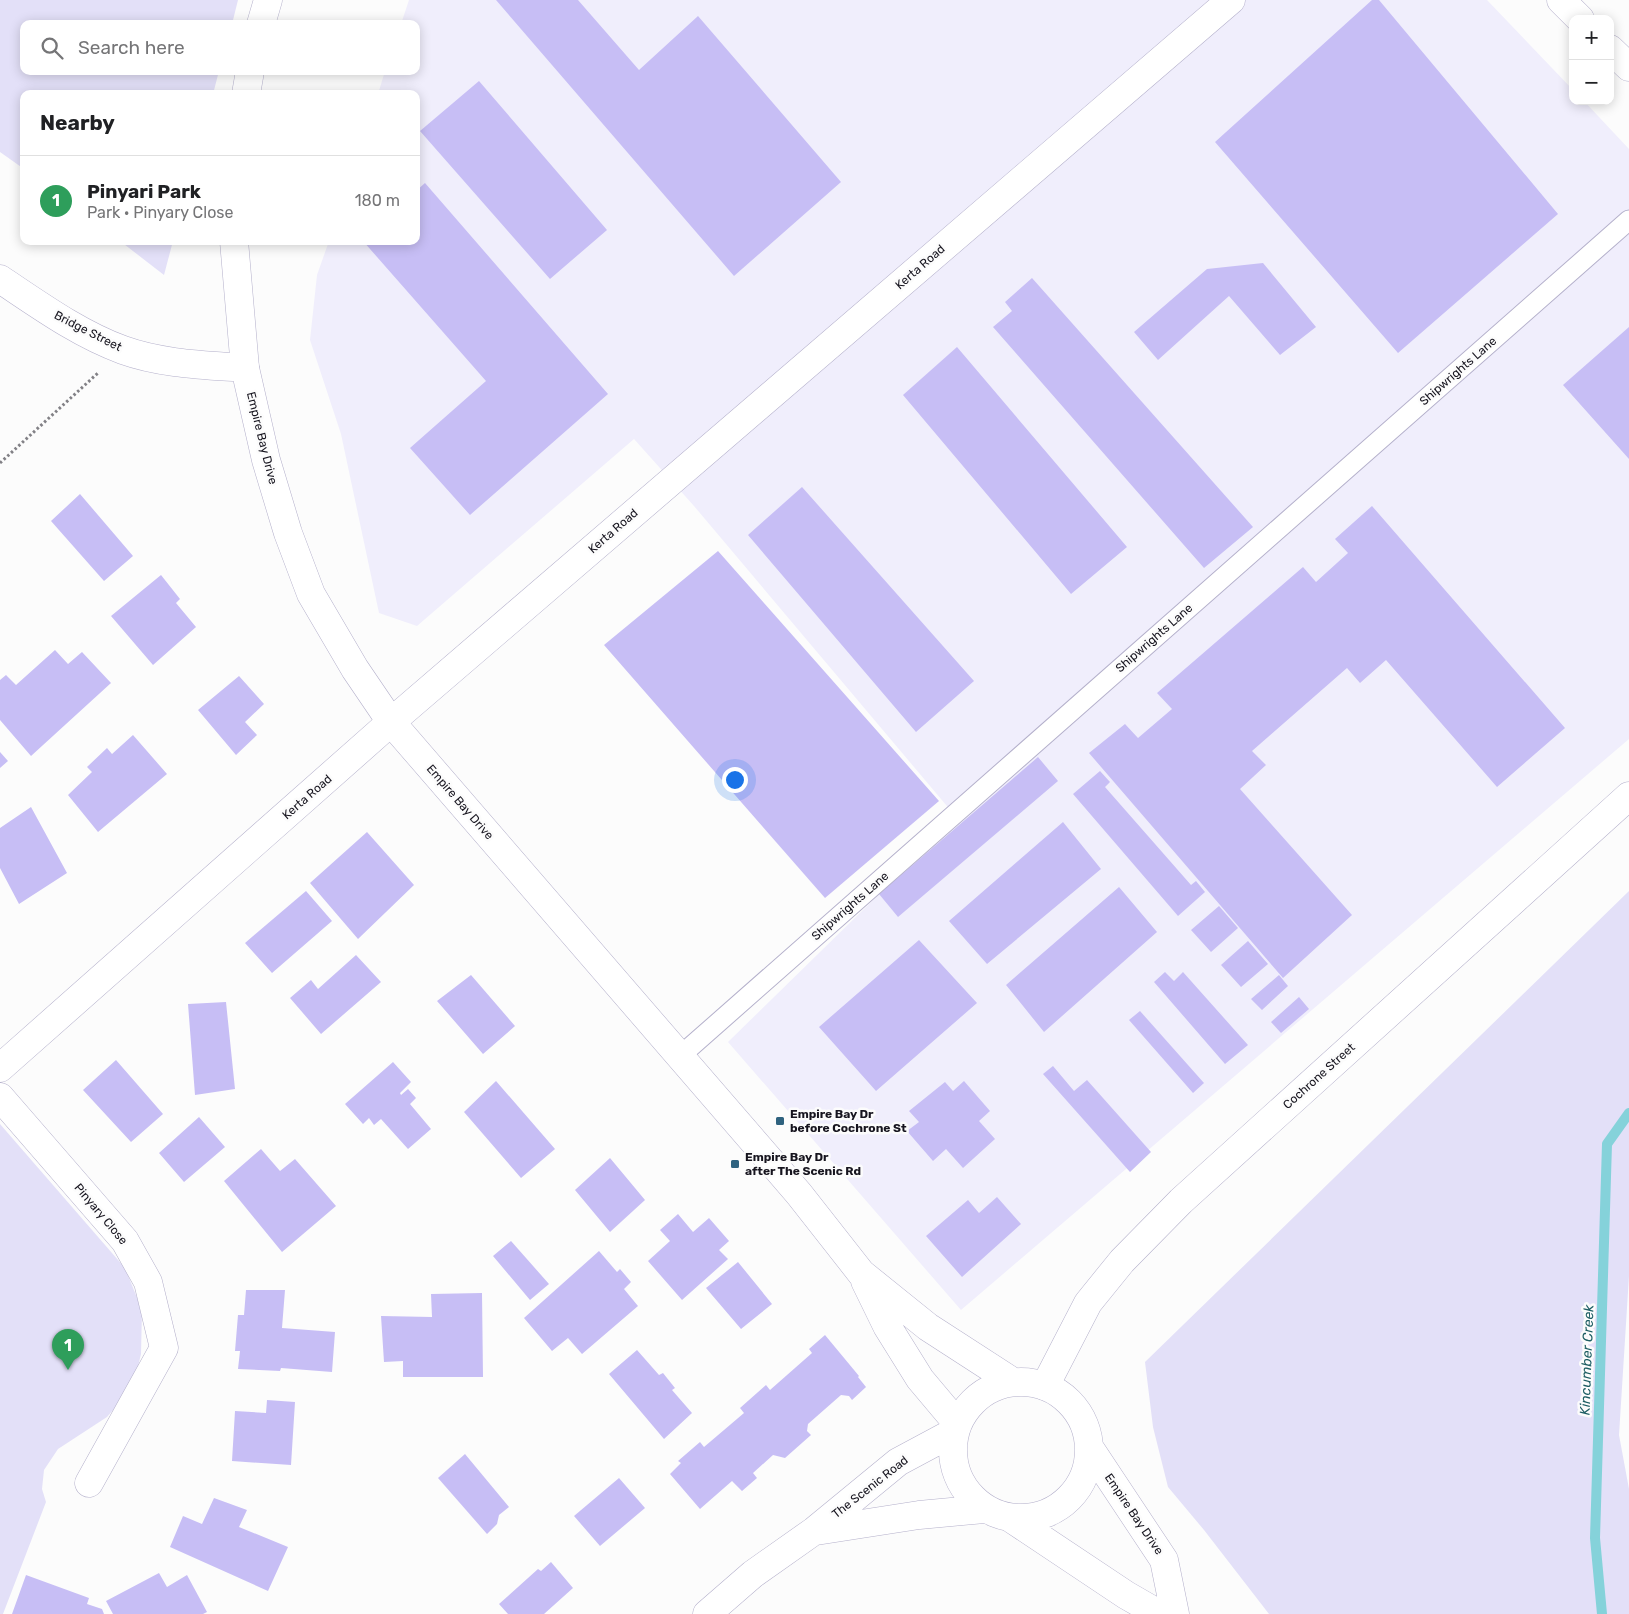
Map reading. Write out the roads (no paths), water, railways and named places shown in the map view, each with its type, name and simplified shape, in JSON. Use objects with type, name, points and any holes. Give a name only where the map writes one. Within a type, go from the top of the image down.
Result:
[{"type":"street","points":[[262,20],[268,0]]},
{"type":"street","name":"Kerta Road","points":[[0,1068],[391,722],[1231,0]]},
{"type":"street","points":[[1561,0],[1576,15]]},
{"type":"street","points":[[1614,53],[1629,67]]},
{"type":"street","points":[[247,90],[249,75]]},
{"type":"street","name":"Empire Bay Drive","points":[[234,245],[245,368],[266,460],[288,533],[311,594],[355,670],[391,722],[798,1194],[861,1273],[887,1326],[920,1379],[956,1428]]},
{"type":"street","name":"Bridge Street","points":[[0,280],[72,326],[123,350],[164,360],[245,368]]},
{"type":"street","name":"Cochrone Street","points":[[1045,1386],[1088,1303],[1122,1261],[1180,1201],[1629,796]]},
{"type":"street","name":"Pinyary Close","points":[[0,1096],[125,1242],[148,1282],[164,1348],[89,1483]]},
{"type":"street","name":"Empire Bay Drive","points":[[861,1273],[928,1327],[1013,1382]]},
{"type":"street","points":[[1012,1519],[1032,1518],[1051,1512],[1067,1501],[1080,1485],[1087,1466],[1089,1447],[1085,1427],[1076,1409],[1062,1395],[1045,1386],[1029,1382],[1013,1382],[995,1386],[979,1395],[966,1408],[956,1428],[952,1454],[956,1476],[968,1495],[984,1509],[1012,1519],[1126,1595],[1159,1614]]},
{"type":"street","name":"The Scenic Road","points":[[707,1614],[753,1574],[814,1531],[898,1462],[956,1428]]},
{"type":"street","name":"Empire Bay Drive","points":[[1089,1447],[1164,1560],[1175,1614]]},
{"type":"street","name":"The Scenic Road","points":[[814,1531],[919,1515],[984,1509]]},
{"type":"lane","name":"Shipwrights Lane","points":[[679,1057],[1629,220]]},
{"type":"waterway","name":"Kincumber Creek","points":[[1602,1614],[1595,1538],[1607,1144],[1629,1113]]},
{"type":"place","name":"Empire Bay Dr before Cochrone St","points":[[780,1121]]},
{"type":"place","name":"Empire Bay Dr after The Scenic Rd","points":[[735,1164]]},
{"type":"place","name":"Pinyari Park","points":[[68,1370]]}]
